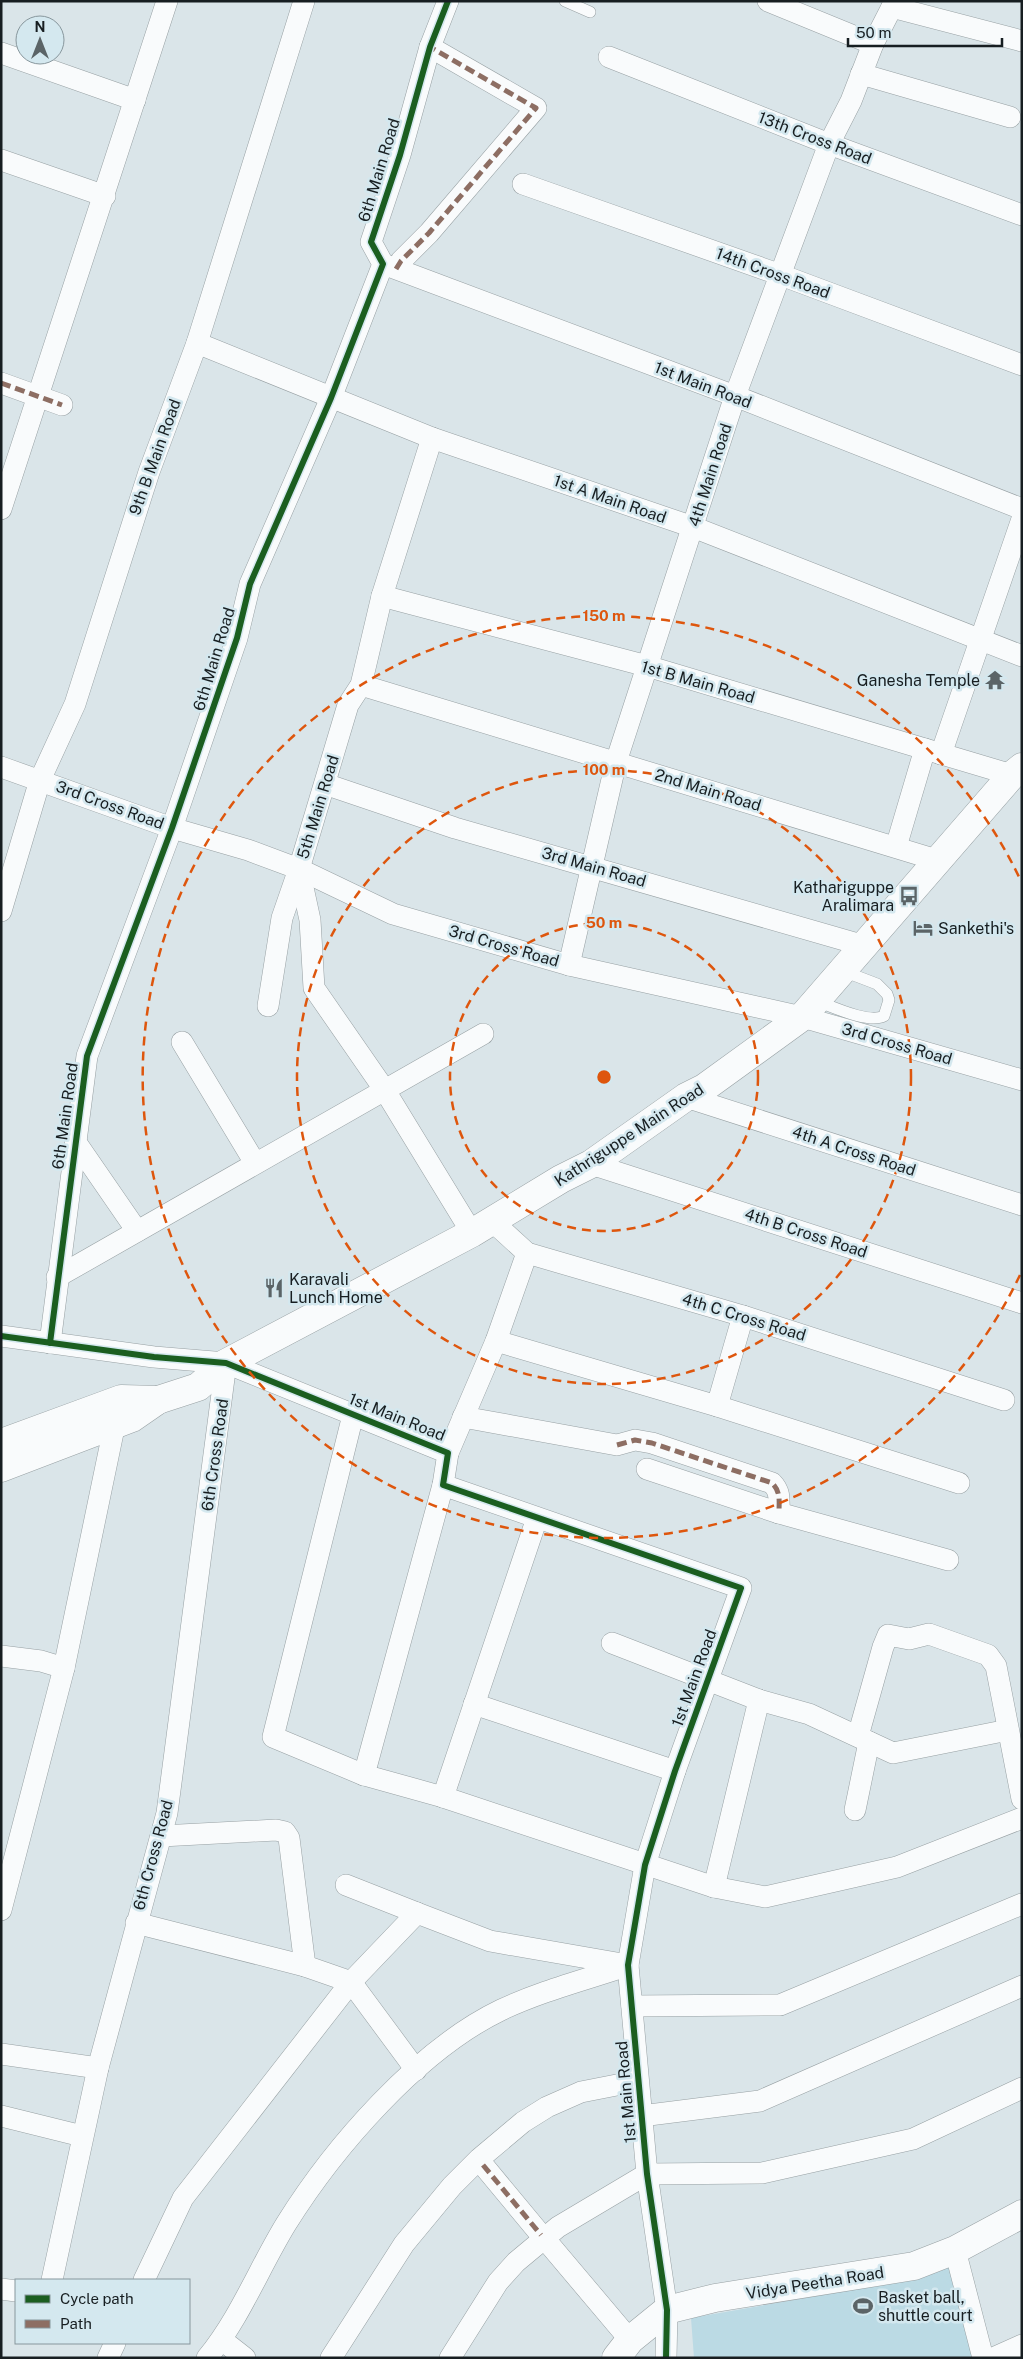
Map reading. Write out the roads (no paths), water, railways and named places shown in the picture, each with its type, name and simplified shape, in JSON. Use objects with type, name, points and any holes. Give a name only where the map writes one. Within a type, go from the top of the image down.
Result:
[{"type":"main road","name":"Kathriguppe Main Road","points":[[1,1468],[132,1418],[158,1400],[198,1387],[226,1363],[482,1227],[561,1179],[591,1164],[686,1098],[704,1088],[810,1009],[1017,771]]},
{"type":"main road","name":"Kathriguppe Main Road","points":[[1,1443],[121,1399],[158,1400]]},
{"type":"main road","name":"Vidya Peetha Road","points":[[623,2349],[667,2310],[715,2298],[894,2270],[931,2261],[1022,2214]]},
{"type":"street","name":"9th B Main Road","points":[[1,911],[40,780],[75,704],[149,472],[197,343],[304,1]]},
{"type":"street","name":"6th Main Road","points":[[50,1343],[87,1056],[172,828],[237,638],[250,584],[392,262],[371,242],[400,155],[430,47],[448,1]]},
{"type":"street","points":[[768,1],[873,44]]},
{"type":"street","points":[[1,509],[105,196],[166,2]]},
{"type":"street","points":[[893,4],[1022,41]]},
{"type":"street","name":"4th Main Road","points":[[569,965],[590,866],[616,762],[735,396],[829,144],[862,74],[873,44],[893,4]]},
{"type":"street","points":[[392,262],[429,233],[536,108],[430,47]]},
{"type":"street","points":[[1,53],[135,100]]},
{"type":"street","name":"13th Cross Road","points":[[609,57],[829,144],[1022,215]]},
{"type":"street","points":[[862,74],[1010,117]]},
{"type":"street","points":[[1,160],[105,196]]},
{"type":"street","name":"14th Cross Road","points":[[523,184],[781,275],[1022,365]]},
{"type":"street","name":"1st Main Road","points":[[392,262],[1022,509]]},
{"type":"street","name":"1st A Main Road","points":[[197,343],[432,438],[693,527],[1022,656]]},
{"type":"street","points":[[1,383],[62,405]]},
{"type":"street","name":"5th Main Road","points":[[432,438],[382,596],[361,684],[348,705],[299,869],[310,920],[314,988],[482,1227]]},
{"type":"street","points":[[896,847],[933,751],[981,640],[1022,519]]},
{"type":"street","name":"1st B Main Road","points":[[382,596],[647,666],[933,751],[1017,771]]},
{"type":"street","name":"2nd Main Road","points":[[361,684],[940,861]]},
{"type":"street","name":"3rd Cross Road","points":[[1,767],[172,828],[248,850],[299,869],[393,914],[569,965],[810,1009],[1022,1080]]},
{"type":"street","name":"3rd Main Road","points":[[325,784],[455,828],[865,946]]},
{"type":"street","points":[[268,1006],[282,918],[299,869]]},
{"type":"street","points":[[57,1277],[483,1034]]},
{"type":"street","points":[[182,1042],[255,1163]]},
{"type":"street","name":"4th A Cross Road","points":[[686,1098],[1022,1205]]},
{"type":"street","points":[[75,1141],[137,1231]]},
{"type":"street","name":"4th B Cross Road","points":[[591,1164],[1022,1303]]},
{"type":"street","name":"4th C Cross Road","points":[[482,1227],[527,1254],[743,1316],[1004,1400]]},
{"type":"street","points":[[448,1453],[496,1341],[527,1254]]},
{"type":"street","points":[[717,1406],[743,1316]]},
{"type":"street","name":"1st Main Road","points":[[1,1336],[154,1358],[226,1363],[448,1453],[443,1485],[741,1588],[675,1771],[645,1865],[628,1965],[637,2081],[647,2174],[667,2310],[666,2358]]},
{"type":"street","points":[[496,1341],[717,1406],[960,1482]]},
{"type":"street","name":"6th Cross Road","points":[[52,2279],[98,2068],[161,1836],[170,1793],[226,1363]]},
{"type":"street","points":[[353,1415],[273,1737],[364,1775],[443,1797],[714,1887],[766,1896],[897,1867],[1022,1818]]},
{"type":"street","points":[[463,1417],[617,1445],[635,1440],[652,1443],[772,1483],[778,1489],[779,1513]]},
{"type":"street","points":[[1,1910],[64,1668],[115,1423]]},
{"type":"street","points":[[647,1469],[779,1513],[948,1560]]},
{"type":"street","points":[[364,1775],[443,1485]]},
{"type":"street","points":[[443,1797],[537,1518]]},
{"type":"street","points":[[856,1810],[864,1739],[883,1647],[888,1636],[909,1638],[929,1634],[988,1655],[996,1666],[1022,1799]]},
{"type":"street","points":[[612,1643],[760,1700],[809,1714],[893,1753],[1008,1730]]},
{"type":"street","points":[[1,1656],[41,1661],[64,1668]]},
{"type":"street","points":[[714,1887],[760,1700]]},
{"type":"street","points":[[474,1704],[675,1771]]},
{"type":"street","points":[[161,1836],[276,1830],[285,1832],[289,1838],[305,1966]]},
{"type":"street","points":[[346,1885],[490,1941],[628,1965]]},
{"type":"street","points":[[632,2006],[780,2005],[1022,1904]]},
{"type":"street","points":[[144,2279],[183,2198],[351,1982],[417,1913]]},
{"type":"street","points":[[136,1923],[305,1966],[351,1982],[416,2070]]},
{"type":"street","points":[[207,2358],[222,2340],[286,2224],[345,2142],[378,2105],[416,2070],[457,2037],[500,2011],[542,1993],[628,1965]]},
{"type":"street","points":[[641,2116],[760,2101],[1022,1986]]},
{"type":"street","points":[[1,2054],[98,2068]]},
{"type":"street","points":[[331,2358],[404,2244],[452,2186],[479,2159],[523,2122],[547,2106],[581,2092],[637,2081]]},
{"type":"street","points":[[450,2358],[498,2282],[516,2262],[543,2237],[647,2174],[762,2173],[914,2139],[1022,2088]]},
{"type":"street","points":[[1,2116],[82,2136]]},
{"type":"street","points":[[483,2165],[543,2237],[623,2349]]},
{"type":"street","points":[[955,2250],[983,2358]]},
{"type":"street","points":[[1,2289],[15,2291]]},
{"type":"street","points":[[222,2340],[245,2358]]},
{"type":"street","points":[[108,2358],[115,2344]]},
{"type":"street","points":[[993,2358],[1022,2345]]},
{"type":"lane","points":[[565,1],[590,12]]},
{"type":"lane","points":[[810,1009],[879,1019],[884,1016],[889,1000],[883,989],[877,984],[843,971]]},
{"type":"place","name":"Ganesha Temple","points":[[995,680]]},
{"type":"place","name":"Kathariguppe Aralimara","points":[[909,896]]},
{"type":"place","name":"Sankethi's","points":[[923,928]]},
{"type":"place","name":"Karavali Lunch Home","points":[[274,1288]]},
{"type":"place","name":"Basket ball, shuttle court","points":[[863,2306]]}]
